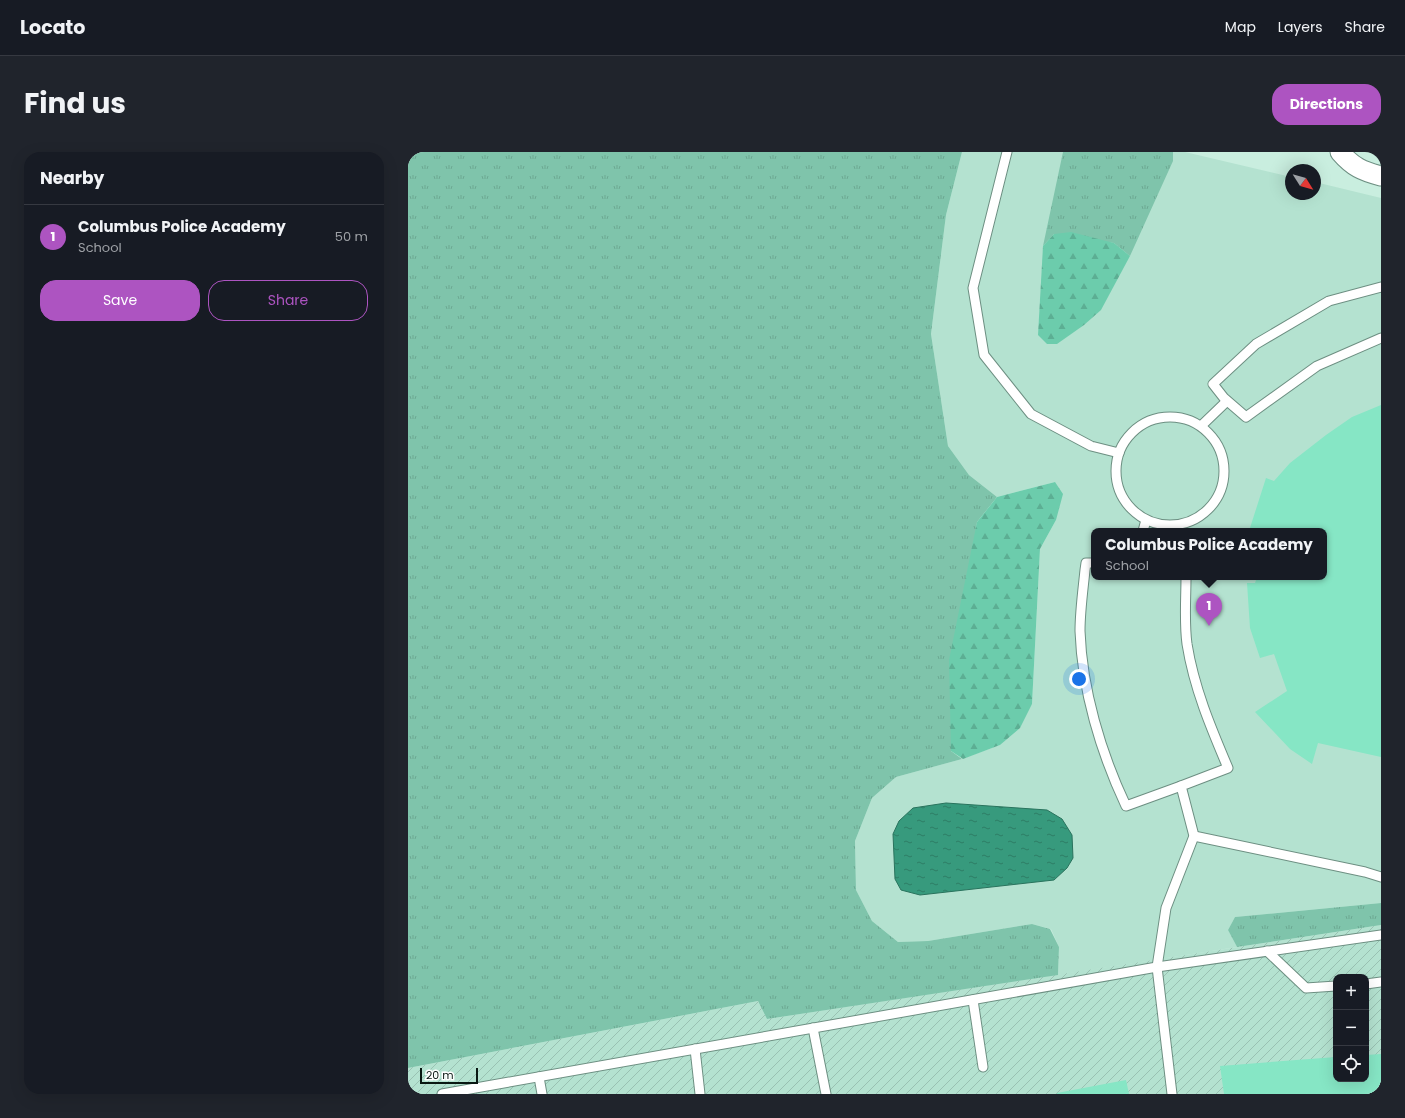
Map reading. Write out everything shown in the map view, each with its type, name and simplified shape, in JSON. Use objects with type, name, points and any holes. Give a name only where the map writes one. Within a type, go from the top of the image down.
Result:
[{"type":"street","points":[[1340,152],[1350,164],[1369,173],[1381,176]]},
{"type":"lane","points":[[1007,152],[973,288],[984,354],[1031,414],[1091,446],[1119,453]]},
{"type":"lane","points":[[1381,287],[1329,301],[1256,344],[1213,384],[1227,401],[1246,417],[1317,366],[1381,338]]},
{"type":"lane","points":[[1201,426],[1227,401]]},
{"type":"lane","points":[[1178,416],[1195,422],[1201,426],[1208,431],[1218,443],[1224,459],[1225,476],[1221,492],[1212,507],[1184,528],[1164,526],[1146,520],[1133,511],[1123,499],[1117,484],[1116,468],[1119,453],[1128,436],[1142,424],[1159,417],[1178,416]]},
{"type":"lane","points":[[1144,528],[1146,520]]},
{"type":"lane","points":[[1091,563],[1086,563],[1084,570],[1080,630],[1086,688],[1100,741],[1126,806],[1228,768],[1207,719],[1194,676],[1187,643],[1186,580]]},
{"type":"lane","points":[[1172,1094],[1157,967],[1166,908],[1194,836],[1180,786]]},
{"type":"lane","points":[[1194,836],[1365,872],[1381,877]]},
{"type":"lane","points":[[442,1094],[1157,967],[1381,935]]},
{"type":"lane","points":[[1267,951],[1306,988],[1333,986]]},
{"type":"lane","points":[[1369,984],[1381,982]]},
{"type":"lane","points":[[973,1000],[983,1066]]},
{"type":"lane","points":[[813,1028],[826,1094]]},
{"type":"lane","points":[[695,1049],[700,1094]]},
{"type":"lane","points":[[539,1077],[542,1094]]},
{"type":"shaded area","points":[[962,152],[1185,152],[1285,176],[1285,200],[1321,200],[1321,183],[1381,198],[1381,903],[1235,917],[1228,930],[1237,947],[1058,975],[1059,947],[1051,929],[1032,924],[928,941],[898,942],[872,921],[856,890],[855,841],[872,798],[896,777],[962,759],[1000,745],[1032,704],[1040,549],[1056,520],[1055,482],[997,497],[969,475],[948,446],[931,334],[946,215]]},
{"type":"shaded area","points":[[1381,925],[1381,1094],[408,1094],[408,1068],[758,1001],[767,1019]]},
{"type":"green space","points":[[408,152],[962,152],[946,215],[931,334],[948,446],[969,475],[997,497],[977,522],[951,751],[962,759],[896,777],[872,798],[855,841],[856,890],[872,921],[898,942],[928,941],[1032,924],[1050,929],[1059,947],[1058,975],[767,1019],[758,1001],[408,1068]]},
{"type":"green space","points":[[1063,152],[1173,152],[1173,161],[1130,256],[1114,243],[1054,234],[1043,246]]},
{"type":"green space","points":[[1071,232],[1114,243],[1130,256],[1101,310],[1084,325],[1057,344],[1047,344],[1038,335],[1043,246],[1054,234]]},
{"type":"green space","points":[[1055,482],[1063,494],[1056,520],[1040,549],[1032,704],[1020,728],[1000,745],[963,759],[951,751],[949,660],[977,522],[997,497]]},
{"type":"green space","points":[[1381,903],[1381,925],[1237,947],[1228,930],[1235,917]]},
{"type":"water","points":[[946,803],[1047,810],[1062,819],[1072,835],[1073,858],[1067,868],[1054,880],[920,895],[901,890],[895,879],[893,834],[899,821],[913,808]]},
{"type":"building","points":[[1381,405],[1381,757],[1318,743],[1312,764],[1290,749],[1255,712],[1287,691],[1274,654],[1260,658],[1250,628],[1247,583],[1255,583],[1256,580],[1327,580],[1327,528],[1250,528],[1266,478],[1274,481],[1290,463],[1352,417]]},
{"type":"building","points":[[1381,1054],[1381,1094],[1224,1094],[1220,1066],[1333,1057],[1333,1082],[1369,1082],[1369,1055]]},
{"type":"building","points":[[1126,1080],[1129,1094],[1057,1094],[1057,1093]]},
{"type":"place","name":"Columbus Police Academy","points":[[1209,626]]}]
